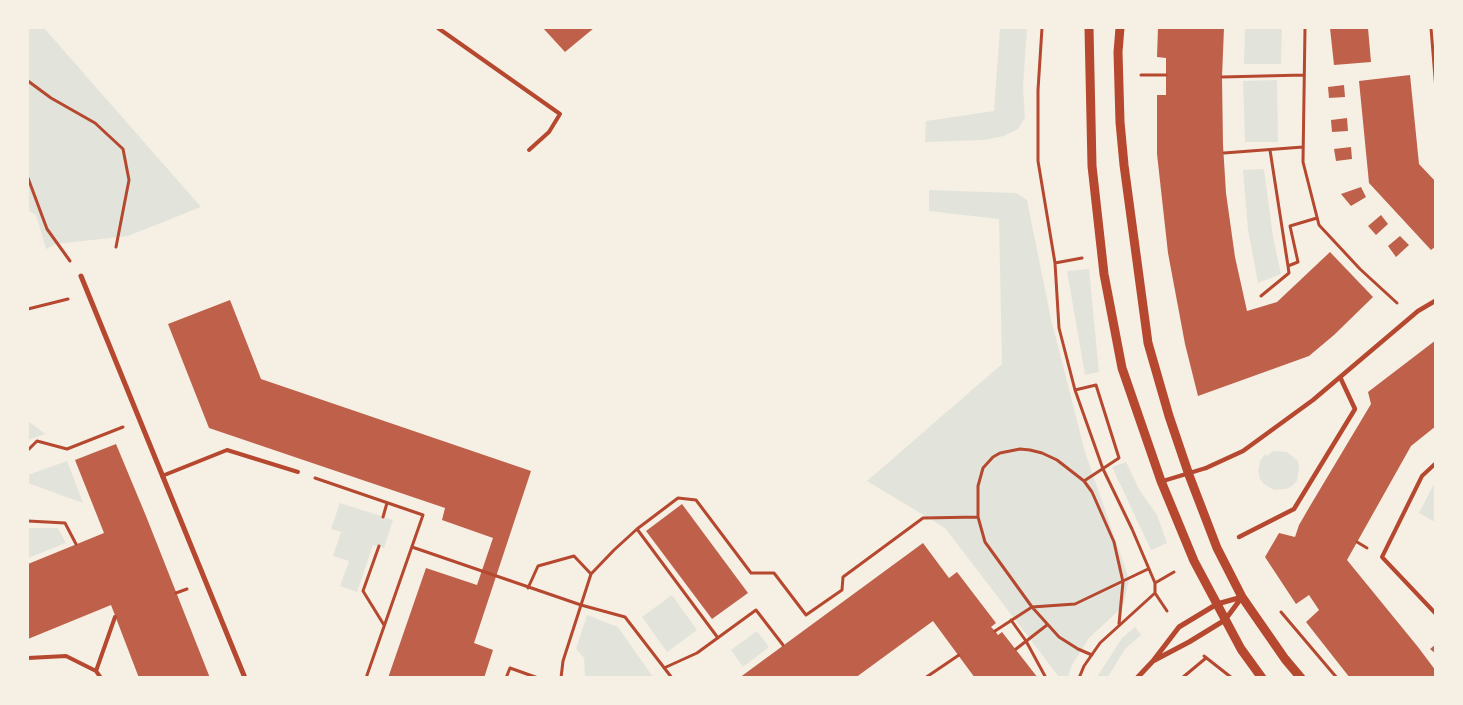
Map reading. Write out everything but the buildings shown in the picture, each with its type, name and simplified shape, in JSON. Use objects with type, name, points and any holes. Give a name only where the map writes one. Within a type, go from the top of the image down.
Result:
[{"type":"street","points":[[1089,28],[1092,166],[1104,274],[1122,368],[1161,481],[1194,561],[1241,648],[1262,678]]},
{"type":"street","points":[[1120,28],[1118,52],[1120,122],[1148,343],[1169,416],[1217,548],[1242,597],[1285,659],[1301,678]]},
{"type":"street","points":[[81,276],[90,294],[245,678]]},
{"type":"street","points":[[1206,468],[1243,450],[1313,400],[1412,317],[1435,301]]},
{"type":"street","points":[[1239,537],[1294,509],[1355,409],[1340,377]]},
{"type":"street","points":[[1137,678],[1153,661],[1179,627],[1218,604],[1242,597]]},
{"type":"street","points":[[1153,661],[1225,620],[1242,597]]},
{"type":"lane","points":[[438,28],[560,114],[549,132],[529,150]]},
{"type":"lane","points":[[162,476],[227,450],[298,472]]},
{"type":"lane","points":[[1436,463],[1422,476],[1382,557],[1436,614]]},
{"type":"lane","points":[[1161,481],[1189,475],[1206,468]]},
{"type":"lane","points":[[96,671],[115,617]]},
{"type":"lane","points":[[28,658],[66,656],[96,671],[101,678]]},
{"type":"path","points":[[1042,28],[1038,90],[1038,169],[1055,263],[1059,328],[1075,390],[1103,469],[1155,583],[1155,593],[1119,624],[1100,644],[1079,678]]},
{"type":"path","points":[[1305,28],[1303,162],[1319,225],[1360,269],[1412,317]]},
{"type":"path","points":[[1431,28],[1436,90]]},
{"type":"path","points":[[1140,80],[1140,75],[1166,75]]},
{"type":"path","points":[[1222,77],[1304,75]]},
{"type":"path","points":[[28,81],[51,98],[95,123],[123,149],[129,180],[116,247]]},
{"type":"path","points":[[1224,153],[1303,147]]},
{"type":"path","points":[[1261,296],[1289,273],[1270,150]]},
{"type":"path","points":[[28,178],[47,229],[81,276]]},
{"type":"path","points":[[1288,266],[1298,262],[1290,226],[1317,218]]},
{"type":"path","points":[[28,309],[90,294]]},
{"type":"path","points":[[1075,390],[1096,385],[1119,458],[1110,462],[1103,469],[1084,481]]},
{"type":"path","points":[[28,450],[37,441],[67,449],[140,420]]},
{"type":"path","points":[[1092,655],[1059,637],[1047,625],[985,542],[978,516],[978,493],[983,468],[993,457],[1000,453],[1020,450],[1042,453],[1057,460],[1084,481],[1092,492],[1114,542],[1123,582],[1119,624]]},
{"type":"path","points":[[298,472],[423,515],[366,678]]},
{"type":"path","points":[[561,678],[564,661],[591,574],[637,529],[678,498],[696,500],[751,573],[774,573],[806,615],[842,590],[843,578],[923,518],[978,516]]},
{"type":"path","points":[[383,517],[387,502]]},
{"type":"path","points":[[28,521],[65,523],[76,544]]},
{"type":"path","points":[[637,529],[718,638]]},
{"type":"path","points":[[379,546],[363,591],[384,626]]},
{"type":"path","points":[[412,547],[581,606],[625,617],[672,678]]},
{"type":"path","points":[[528,588],[538,566],[574,556],[591,574]]},
{"type":"path","points":[[995,631],[1032,607],[1075,604],[1148,568]]},
{"type":"path","points":[[1276,606],[1337,678]]},
{"type":"path","points":[[664,668],[697,653],[756,610],[783,645]]},
{"type":"path","points":[[1011,620],[1026,641],[1046,678]]},
{"type":"path","points":[[1016,649],[1047,625]]},
{"type":"path","points":[[925,678],[959,655]]},
{"type":"path","points":[[1182,678],[1206,658],[1232,678]]},
{"type":"path","points":[[506,678],[510,668],[538,678]]},
{"type":"shaded area","points":[[28,28],[44,28],[201,207],[128,236],[56,244],[46,249],[36,215],[28,210]]},
{"type":"shaded area","points":[[1000,28],[1027,28],[1023,87],[1025,118],[1018,129],[1004,136],[984,140],[925,142],[926,121],[994,111]]},
{"type":"shaded area","points":[[1245,28],[1282,28],[1281,64],[1244,64]]},
{"type":"shaded area","points":[[1277,80],[1278,142],[1245,142],[1243,81]]},
{"type":"shaded area","points":[[1264,169],[1273,237],[1281,274],[1258,283],[1248,230],[1243,170]]},
{"type":"shaded area","points":[[929,190],[1016,193],[1027,200],[1051,319],[1085,452],[1129,579],[1124,603],[1089,638],[1072,665],[1068,677],[1059,677],[945,528],[867,481],[1002,364],[999,219],[929,211]]},
{"type":"shaded area","points":[[1089,269],[1099,372],[1085,375],[1067,271]]},
{"type":"shaded area","points":[[28,421],[45,434],[28,440]]},
{"type":"shaded area","points":[[1273,451],[1287,452],[1298,461],[1297,481],[1286,489],[1274,490],[1260,479],[1258,471],[1260,461],[1265,454],[1267,456]]},
{"type":"shaded area","points":[[67,461],[83,503],[28,483],[28,475]]},
{"type":"shaded area","points":[[1126,462],[1140,491],[1157,515],[1167,543],[1151,550],[1112,467]]},
{"type":"shaded area","points":[[1435,482],[1435,522],[1419,513]]},
{"type":"shaded area","points":[[340,503],[393,520],[384,548],[373,545],[357,592],[340,586],[349,561],[333,556],[341,532],[331,529]]},
{"type":"shaded area","points":[[28,528],[58,528],[66,543],[28,558]]},
{"type":"shaded area","points":[[672,595],[697,630],[667,652],[642,617]]},
{"type":"shaded area","points":[[587,615],[618,627],[653,677],[585,677],[584,658],[576,649]]},
{"type":"shaded area","points":[[1135,627],[1141,635],[1125,649],[1108,677],[1097,677],[1122,638]]},
{"type":"shaded area","points":[[757,631],[769,647],[743,667],[731,650]]}]
